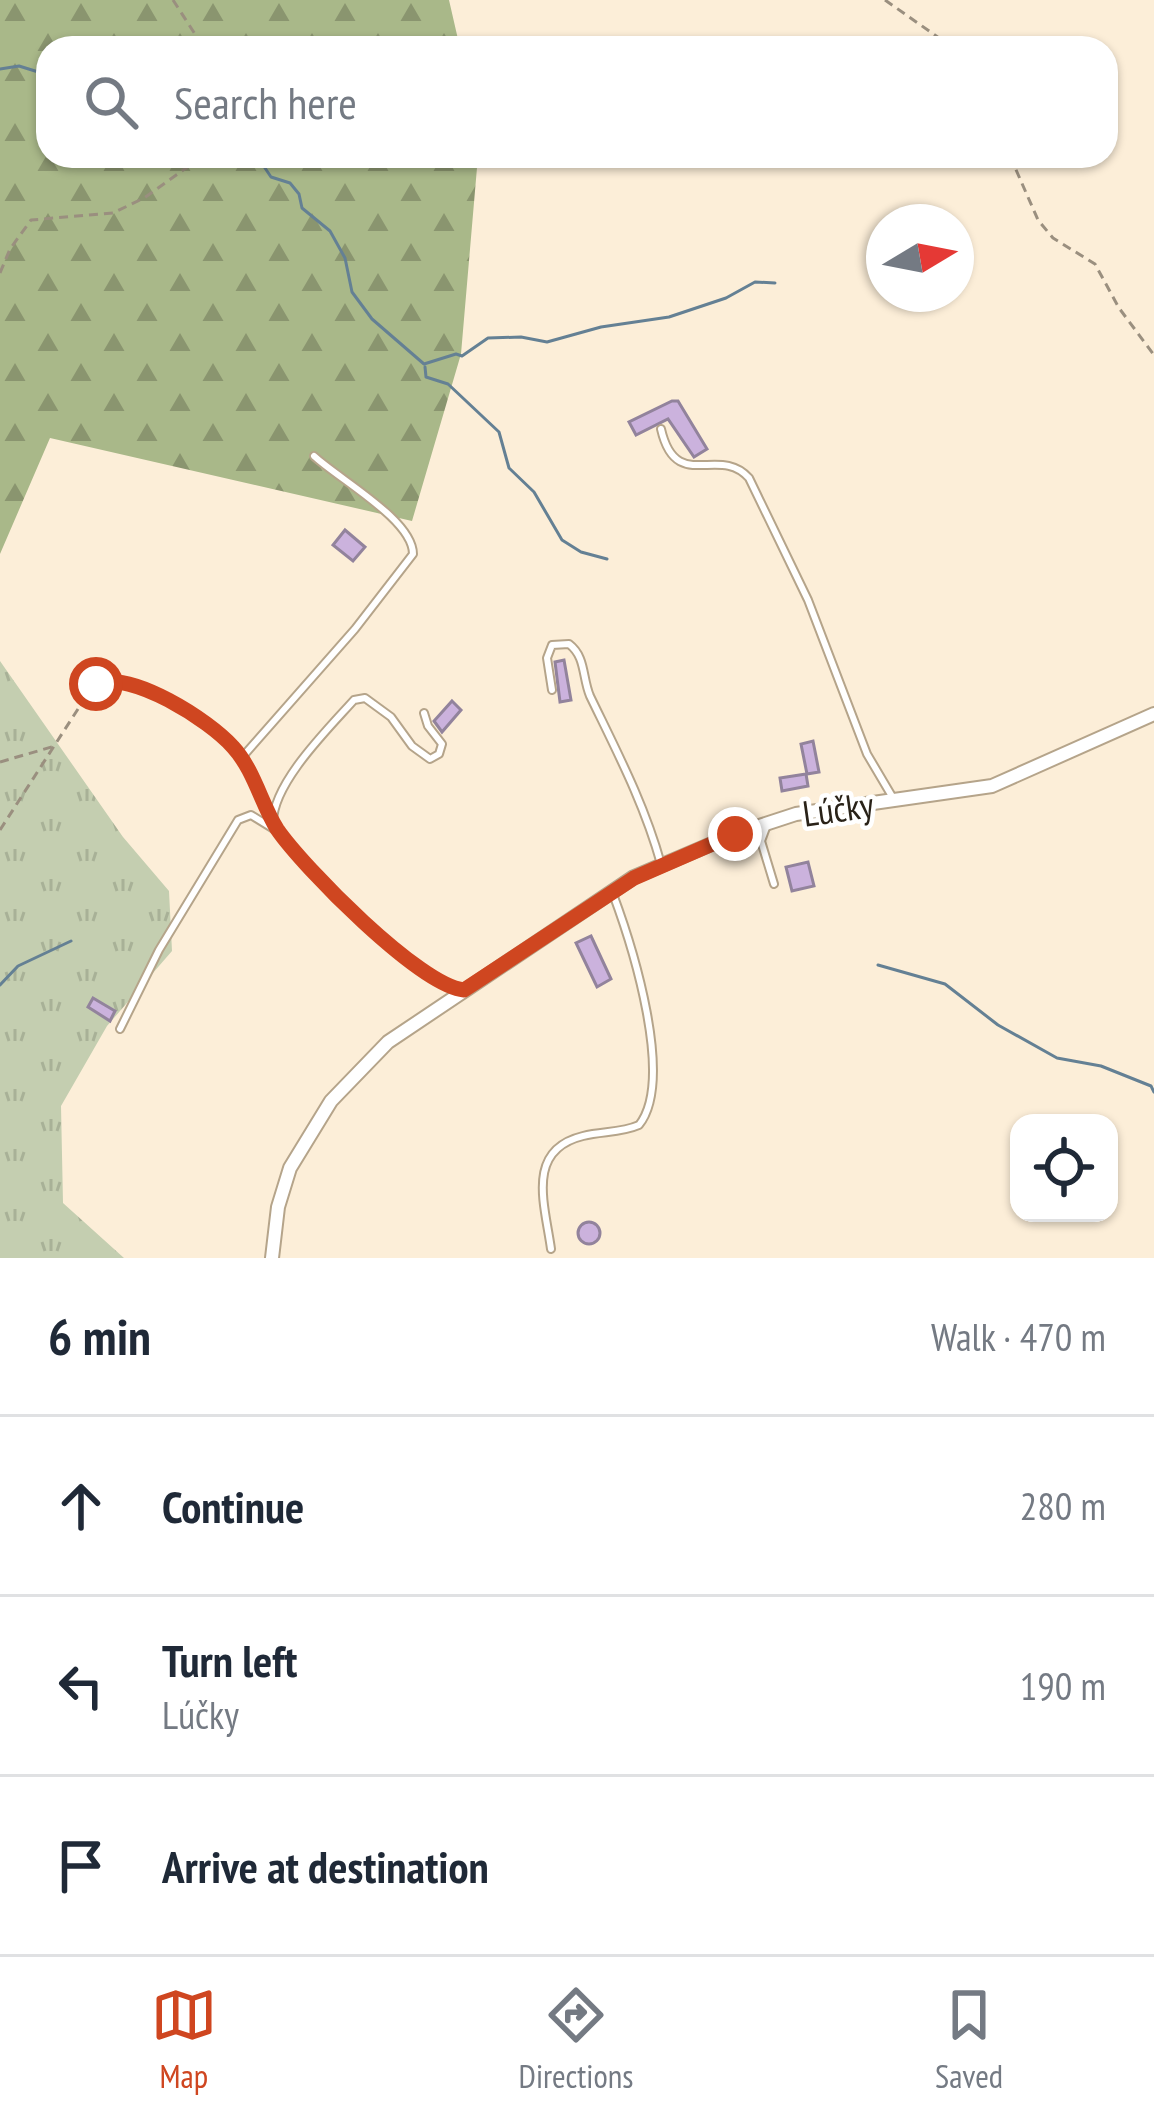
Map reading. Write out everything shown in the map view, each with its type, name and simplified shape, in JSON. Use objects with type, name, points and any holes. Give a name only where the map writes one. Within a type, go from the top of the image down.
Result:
[{"type":"street","name":"Lúčky","points":[[272,1258],[278,1207],[290,1168],[331,1101],[388,1042],[612,891],[661,864],[796,814],[992,786],[1154,714]]},
{"type":"lane","points":[[661,428],[677,462],[732,466],[749,478],[808,600],[867,754],[896,801]]},
{"type":"lane","points":[[314,456],[404,526],[413,554],[355,629],[248,749],[244,762],[280,833],[409,962],[437,983],[464,990]]},
{"type":"lane","points":[[552,690],[548,651],[552,644],[569,644],[579,654],[589,692],[640,796],[661,864]]},
{"type":"lane","points":[[273,822],[283,787],[354,700],[365,698],[392,717],[420,755],[430,759],[442,745],[424,713]]},
{"type":"lane","points":[[120,1030],[159,950],[238,820],[251,815],[280,833]]},
{"type":"lane","points":[[769,822],[761,841],[773,884]]},
{"type":"lane","points":[[551,1249],[542,1185],[547,1157],[571,1140],[639,1125],[655,1089],[652,1050],[632,955],[612,891]]},
{"type":"path","points":[[173,0],[196,36]]},
{"type":"path","points":[[885,0],[936,36]]},
{"type":"path","points":[[0,273],[10,249],[32,220],[113,213],[186,168]]},
{"type":"path","points":[[1015,168],[1038,220],[1053,238],[1095,264],[1119,308],[1154,355]]},
{"type":"path","points":[[0,830],[96,684],[120,680],[195,716],[244,762]]},
{"type":"path","points":[[0,762],[56,746]]},
{"type":"green space","points":[[0,0],[449,0],[457,36],[36,36],[36,168],[477,168],[461,354],[412,521],[50,438],[0,554]]},
{"type":"green space","points":[[0,661],[123,837],[169,891],[172,951],[107,1026],[61,1106],[63,1203],[124,1258],[0,1258]]},
{"type":"building","points":[[678,401],[707,449],[694,457],[668,419],[636,435],[629,422]]},
{"type":"building","points":[[345,530],[365,547],[353,561],[333,545]]},
{"type":"building","points":[[564,660],[571,700],[560,702],[555,662]]},
{"type":"building","points":[[452,701],[461,710],[442,732],[434,721]]},
{"type":"building","points":[[813,741],[819,772],[807,774],[801,744]]},
{"type":"building","points":[[806,774],[808,786],[782,791],[780,778]]},
{"type":"building","points":[[808,862],[814,886],[792,891],[786,867]]},
{"type":"building","points":[[591,936],[611,979],[597,987],[576,943]]},
{"type":"building","points":[[93,998],[115,1011],[110,1021],[88,1007]]},
{"type":"building","points":[[589,1222],[600,1233],[589,1244],[578,1233]]},
{"type":"waterway","points":[[0,69],[19,66],[36,71]]},
{"type":"waterway","points":[[265,168],[271,177],[290,183],[302,208],[330,231],[345,258],[352,292],[372,319],[424,364],[462,356],[488,338],[547,342],[601,327],[669,317],[726,298],[755,282],[775,283]]},
{"type":"waterway","points":[[425,367],[426,377],[448,384],[499,432],[509,468],[534,492],[562,540],[581,552],[607,559]]},
{"type":"waterway","points":[[0,985],[18,966],[71,941]]},
{"type":"waterway","points":[[878,965],[945,984],[998,1025],[1057,1058],[1101,1066],[1151,1086],[1154,1092]]},
{"type":"route","points":[[96,684],[106,680],[133,684],[195,716],[232,746],[280,833],[409,962],[437,983],[455,989],[464,990],[634,878],[735,834]]}]
